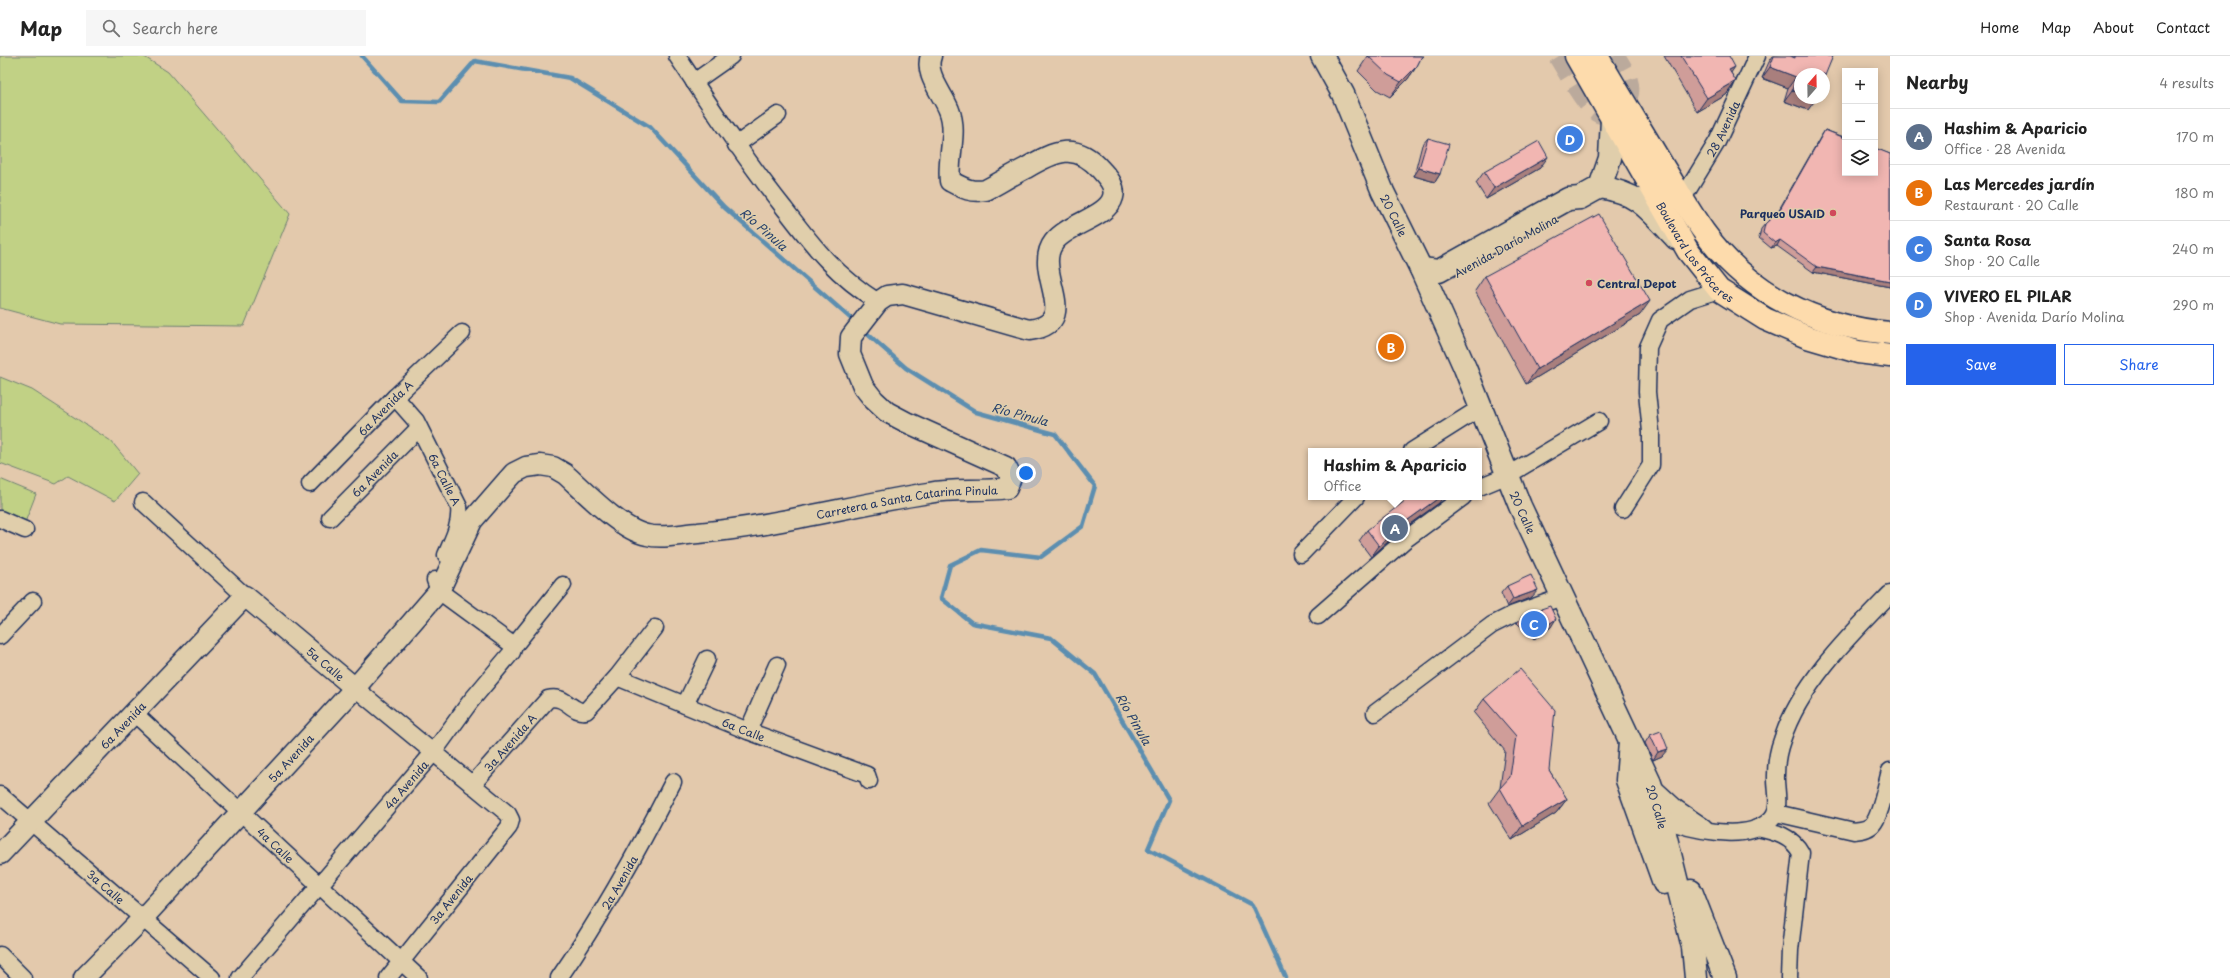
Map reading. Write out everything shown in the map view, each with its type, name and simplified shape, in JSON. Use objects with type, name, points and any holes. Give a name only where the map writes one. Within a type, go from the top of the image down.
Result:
[{"type":"highway","name":"Boulevard Los Próceres","points":[[1576,56],[1688,250],[1719,290],[1765,319],[1807,338],[1858,352],[1890,356]]},
{"type":"highway","name":"Boulevard Los Próceres","points":[[1597,56],[1683,198],[1717,248],[1755,284],[1782,302],[1812,316],[1847,327],[1890,333]]},
{"type":"main road","name":"20 Calle","points":[[1322,56],[1343,94],[1383,192],[1433,296],[1520,506],[1650,784],[1661,818],[1693,948],[1696,978]]},
{"type":"main road","points":[[1612,119],[1610,158],[1600,187],[1624,192],[1635,198],[1688,250]]},
{"type":"main road","name":"Avenida Darío Molina","points":[[1421,269],[1439,271],[1568,199],[1580,198],[1600,187]]},
{"type":"main road","name":"Avenida Darío Molina","points":[[1433,296],[1436,288],[1445,280],[1573,209],[1580,198]]},
{"type":"main road","points":[[1630,741],[1627,780],[1675,918],[1686,978]]},
{"type":"main road","points":[[1670,853],[1690,888],[1725,978]]},
{"type":"street","points":[[677,56],[736,145],[824,260],[854,287],[873,307],[887,296],[902,294],[1030,330],[1041,328],[1054,317],[1057,306],[1047,267],[1049,250],[1053,242],[1066,230],[1106,209],[1113,196],[1112,182],[1096,164],[1083,156],[1069,151],[1049,154],[986,190],[975,192],[964,189],[950,181],[948,169],[953,124],[949,110],[930,72],[929,60],[931,56]]},
{"type":"street","points":[[694,82],[731,56]]},
{"type":"street","name":"28 Avenida","points":[[1683,198],[1717,142],[1757,56]]},
{"type":"street","points":[[736,145],[778,115]]},
{"type":"street","points":[[1623,510],[1651,464],[1651,432],[1647,392],[1648,347],[1660,320],[1690,299],[1719,290]]},
{"type":"street","name":"Carretera a Santa Catarina Pinula","points":[[472,521],[514,473],[526,467],[540,465],[553,467],[565,474],[628,529],[647,536],[712,531],[806,516],[929,492],[963,489],[994,490],[1007,488],[1011,477],[1006,467],[906,422],[887,412],[874,400],[854,369],[850,354],[851,337],[873,307]]},
{"type":"street","name":"6a Avenida A","points":[[310,484],[394,397],[462,333]]},
{"type":"street","name":"6a Calle A","points":[[394,397],[416,420],[459,506],[460,516],[458,526],[435,577],[439,591]]},
{"type":"street","points":[[1417,448],[1480,408]]},
{"type":"street","points":[[1482,486],[1508,475],[1599,422]]},
{"type":"street","name":"6a Avenida","points":[[330,518],[419,428]]},
{"type":"street","points":[[1301,554],[1353,500]]},
{"type":"street","points":[[1318,616],[1406,539],[1459,500]]},
{"type":"street","name":"5a Calle","points":[[144,502],[245,596],[508,814],[511,820]]},
{"type":"street","points":[[0,519],[25,530]]},
{"type":"street","name":"5a Avenida","points":[[84,978],[143,918],[355,688],[439,591],[472,521]]},
{"type":"street","name":"4a Avenida","points":[[240,978],[433,753],[470,702],[512,652],[514,646],[563,585]]},
{"type":"street","points":[[439,591],[514,646]]},
{"type":"street","points":[[1661,818],[1680,826],[1734,833],[1757,828],[1769,822],[1776,813],[1779,795],[1776,777],[1782,739],[1794,714],[1818,673],[1890,594]]},
{"type":"street","name":"6a Avenida","points":[[0,854],[133,712],[245,596]]},
{"type":"street","points":[[1375,713],[1492,626],[1514,614],[1562,597]]},
{"type":"street","points":[[0,636],[33,601]]},
{"type":"street","points":[[617,677],[655,628]]},
{"type":"street","points":[[685,705],[707,659]]},
{"type":"street","points":[[748,731],[778,665]]},
{"type":"street","name":"6a Calle","points":[[617,677],[748,731],[867,775],[869,781]]},
{"type":"street","name":"3a Avenida A","points":[[472,785],[548,699],[555,697],[561,698],[580,711],[586,710],[617,677]]},
{"type":"street","name":"4a Calle","points":[[133,712],[320,884],[419,978]]},
{"type":"street","points":[[1776,813],[1854,831],[1863,830],[1872,825],[1878,814],[1890,771]]},
{"type":"street","name":"2a Avenida","points":[[558,978],[593,927],[634,860],[673,782]]},
{"type":"street","points":[[1650,784],[1676,808],[1709,830]]},
{"type":"street","name":"3a Calle","points":[[0,795],[212,978]]},
{"type":"street","name":"3a Avenida","points":[[388,978],[509,827],[511,820]]},
{"type":"street","points":[[1757,828],[1776,832],[1796,843],[1801,853],[1790,950],[1789,978]]},
{"type":"street","points":[[0,955],[23,978]]},
{"type":"green space","points":[[0,56],[143,56],[168,72],[290,214],[244,326],[60,324],[0,308]]},
{"type":"green space","points":[[0,377],[32,390],[111,441],[138,474],[115,501],[68,476],[56,484],[0,463]]},
{"type":"green space","points":[[0,479],[36,494],[24,525],[0,516]]},
{"type":"building","points":[[1368,56],[1422,56],[1417,66],[1401,82],[1388,75]]},
{"type":"building","points":[[1681,56],[1729,56],[1735,67],[1729,70],[1736,81],[1707,98]]},
{"type":"building","points":[[1774,56],[1790,56],[1795,58],[1795,56],[1833,56],[1828,68],[1794,68],[1794,76],[1770,67]]},
{"type":"building","name":"Parqueo USAID","points":[[1825,130],[1842,137],[1842,176],[1878,176],[1878,149],[1890,154],[1890,281],[1817,267],[1780,240],[1775,243],[1763,233],[1765,224],[1779,211]]},
{"type":"building","points":[[1428,138],[1449,144],[1440,174],[1419,168]]},
{"type":"building","points":[[1539,141],[1548,157],[1494,188],[1484,172]]},
{"type":"building","points":[[1599,214],[1650,301],[1537,369],[1485,276]]},
{"type":"building","points":[[1406,500],[1436,500],[1408,520],[1379,546],[1367,530]]},
{"type":"building","points":[[1531,575],[1538,590],[1513,599],[1507,586]]},
{"type":"building","points":[[1550,606],[1556,619],[1539,631],[1523,615]]},
{"type":"building","points":[[1520,669],[1555,710],[1549,770],[1567,799],[1522,826],[1500,788],[1510,777],[1516,736],[1484,699]]},
{"type":"building","points":[[1661,731],[1668,749],[1658,752],[1650,735]]},
{"type":"waterway","name":"Río Pinula","points":[[362,56],[402,101],[439,102],[475,61],[570,78],[650,127],[724,207],[856,323]]},
{"type":"waterway","name":"Río Pinula","points":[[863,330],[906,368],[976,412],[1055,434],[1095,486],[1083,526],[1041,557],[981,550],[950,565],[941,598],[972,623],[1051,638],[1095,674],[1169,800],[1148,849],[1253,905],[1286,978]]},
{"type":"tunnel","points":[[1559,56],[1576,85],[1587,100],[1596,110],[1604,114],[1611,112],[1621,105],[1626,99],[1628,92],[1626,78],[1614,56]]},
{"type":"place","name":"VIVERO EL PILAR","points":[[1570,139]]},
{"type":"place","name":"Parqueo USAID","points":[[1833,213]]},
{"type":"place","name":"Central Depot","points":[[1589,283]]},
{"type":"place","name":"Las Mercedes jardín","points":[[1391,347]]},
{"type":"place","name":"Hashim & Aparicio","points":[[1395,528]]},
{"type":"place","name":"Santa Rosa","points":[[1534,624]]}]
